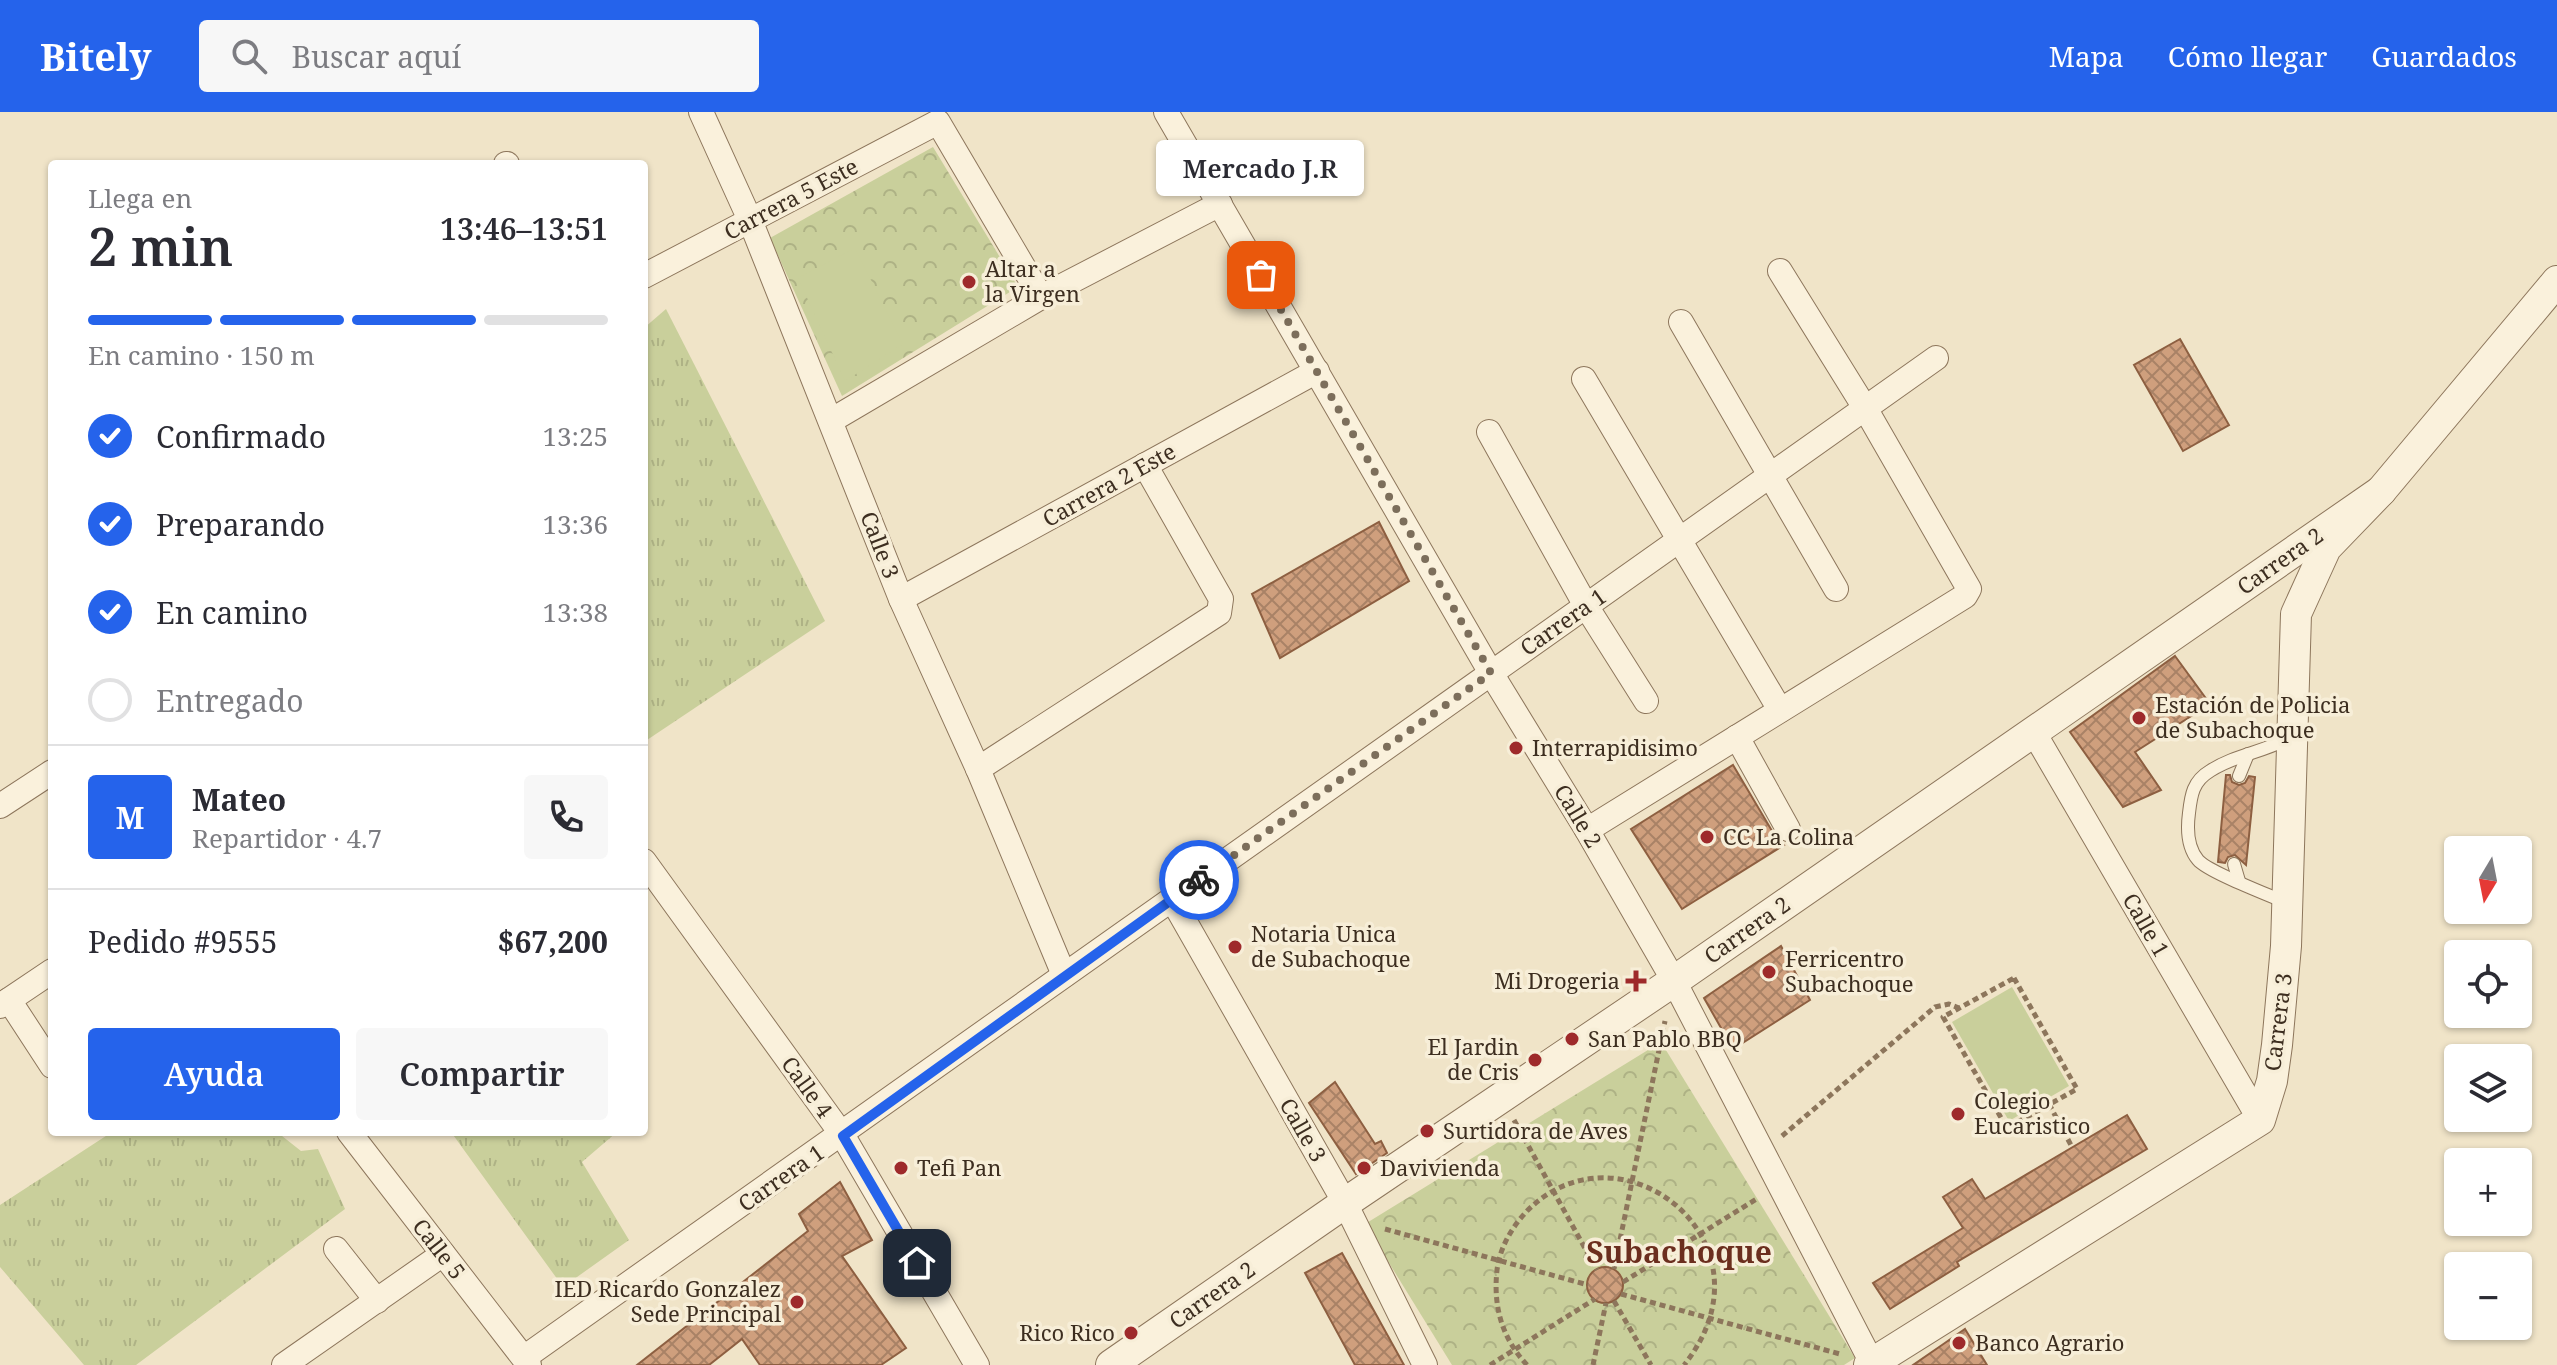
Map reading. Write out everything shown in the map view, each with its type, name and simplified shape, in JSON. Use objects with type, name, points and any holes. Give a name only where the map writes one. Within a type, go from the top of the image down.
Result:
[{"type":"street","name":"Calle 3","points":[[701,112],[750,220],[901,599],[978,769],[1064,975]]},
{"type":"street","name":"Calle 2","points":[[1166,112],[1491,673],[1674,981],[1871,1364]]},
{"type":"street","name":"Carrera 5 Este","points":[[648,274],[938,122],[1041,297]]},
{"type":"street","points":[[832,420],[1041,297],[1220,204]]},
{"type":"street","points":[[1587,830],[1965,596],[1969,589],[1865,408],[1780,271]]},
{"type":"street","points":[[2381,491],[2557,281]]},
{"type":"street","points":[[1681,322],[1836,589]]},
{"type":"street","name":"Carrera 1","points":[[527,1361],[1064,975],[1936,358]]},
{"type":"street","name":"Carrera 2 Este","points":[[901,599],[1317,371]]},
{"type":"street","points":[[1584,379],[1780,710]]},
{"type":"street","points":[[1489,432],[1586,606],[1646,701]]},
{"type":"street","points":[[978,769],[1219,613],[1221,599],[1145,465]]},
{"type":"street","name":"Carrera 2","points":[[1111,1365],[1349,1212],[1501,1097],[1674,981],[2381,491]]},
{"type":"street","name":"Carrera 3","points":[[2260,1120],[2272,1081],[2286,946],[2296,614],[2326,548],[2381,491]]},
{"type":"street","points":[[2264,571],[2276,578],[2296,614]]},
{"type":"street","name":"Calle 1","points":[[2033,731],[2260,1120]]},
{"type":"street","points":[[1737,737],[1788,829]]},
{"type":"street","points":[[0,806],[48,775]]},
{"type":"street","name":"Calle 4","points":[[648,871],[843,1136],[977,1365]]},
{"type":"street","name":"Calle 3","points":[[1172,899],[1349,1212],[1425,1365]]},
{"type":"street","points":[[48,974],[4,1003],[48,1061]]},
{"type":"street","points":[[1871,1364],[2260,1120]]},
{"type":"street","name":"Calle 5","points":[[352,1136],[527,1361]]},
{"type":"street","points":[[336,1249],[377,1301]]},
{"type":"street","points":[[284,1365],[443,1254]]},
{"type":"lane","points":[[2287,903],[2209,869],[2197,859],[2187,833],[2190,801],[2198,780],[2228,761],[2291,736]]},
{"type":"lane","points":[[2239,776],[2248,754]]},
{"type":"lane","points":[[2234,864],[2239,881]]},
{"type":"path","points":[[2014,978],[2077,1089],[2049,1104],[2007,1128],[1943,1017],[2014,978]]},
{"type":"path","points":[[1614,1269],[1674,981]]},
{"type":"path","points":[[1775,1142],[1935,1007],[1949,1004],[1960,1008]]},
{"type":"path","points":[[1501,1097],[1597,1270]]},
{"type":"path","points":[[2049,1104],[2072,1147]]},
{"type":"path","points":[[1527,1365],[1514,1350],[1500,1322],[1495,1291],[1498,1260],[1506,1239],[1535,1204],[1554,1191],[1592,1180],[1632,1182],[1659,1192],[1682,1210],[1701,1234],[1712,1261],[1716,1290],[1711,1319],[1700,1345],[1684,1365]]},
{"type":"path","points":[[1623,1282],[1779,1185]]},
{"type":"path","points":[[1349,1212],[1588,1285]]},
{"type":"path","points":[[1621,1294],[1871,1364]]},
{"type":"path","points":[[1490,1365],[1595,1299]]},
{"type":"path","points":[[1614,1301],[1651,1365]]},
{"type":"path","points":[[1593,1365],[1606,1303]]},
{"type":"green space","points":[[933,147],[1018,287],[842,396],[770,238]]},
{"type":"green space","points":[[855,248],[903,344],[845,381],[798,278]]},
{"type":"green space","points":[[666,309],[825,621],[648,739],[648,325]]},
{"type":"green space","points":[[2012,987],[2069,1086],[2009,1121],[1952,1022]]},
{"type":"green space","points":[[1661,1042],[1855,1358],[1844,1365],[1452,1365],[1365,1224]]},
{"type":"green space","points":[[106,1136],[282,1136],[301,1151],[318,1149],[345,1209],[136,1365],[84,1365],[0,1267],[0,1205]]},
{"type":"green space","points":[[454,1136],[612,1136],[582,1162],[629,1240],[563,1287]]},
{"type":"building","points":[[2180,339],[2229,425],[2183,451],[2134,365]]},
{"type":"building","points":[[1379,522],[1409,581],[1280,658],[1252,594]]},
{"type":"building","name":"Estación de Policia de Subachoque","points":[[2175,656],[2210,704],[2135,752],[2161,790],[2123,807],[2070,732]]},
{"type":"building","name":"CC La Colina","points":[[1733,765],[1775,836],[1784,845],[1682,909],[1631,829]]},
{"type":"building","points":[[2226,775],[2230,775],[2232,782],[2239,785],[2245,783],[2249,776],[2255,777],[2246,865],[2235,855],[2228,857],[2225,863],[2218,862]]},
{"type":"building","name":"Ferricentro Subachoque","points":[[1781,946],[1810,1000],[1733,1049],[1704,998]]},
{"type":"building","points":[[1335,1082],[1375,1144],[1381,1141],[1387,1153],[1356,1174],[1309,1103]]},
{"type":"building","points":[[2127,1115],[2147,1149],[1957,1262],[1959,1266],[1890,1309],[1873,1283],[1963,1228],[1943,1197],[1972,1179],[1985,1199]]},
{"type":"building","name":"IED Ricardo Gonzalez Sede Principal","points":[[840,1182],[872,1240],[842,1256],[906,1348],[881,1365],[760,1365],[742,1339],[709,1365],[637,1365],[808,1231],[799,1214]]},
{"type":"building","points":[[1342,1253],[1404,1365],[1355,1365],[1305,1273]]},
{"type":"building","points":[[1605,1267],[1617,1273],[1623,1285],[1617,1297],[1605,1303],[1593,1297],[1587,1285],[1593,1273]]},
{"type":"building","name":"Banco Agrario","points":[[1965,1329],[1987,1365],[1913,1365],[1942,1345]]},
{"type":"way so far","points":[[1199,880],[1491,673],[1261,275]]},
{"type":"place","name":"Mercado J.R","points":[[1261,275]]},
{"type":"place","name":"Altar a la Virgen","points":[[969,282]]},
{"type":"place","name":"Estación de Policia de Subachoque","points":[[2139,718]]},
{"type":"place","name":"Interrapidisimo","points":[[1516,748]]},
{"type":"place","name":"CC La Colina","points":[[1707,837]]},
{"type":"place","name":"Notaria Unica de Subachoque","points":[[1235,947]]},
{"type":"place","name":"Ferricentro Subachoque","points":[[1769,972]]},
{"type":"place","name":"Mi Drogeria","points":[[1636,981]]},
{"type":"place","name":"San Pablo BBQ","points":[[1572,1039]]},
{"type":"place","name":"El Jardin de Cris","points":[[1535,1060]]},
{"type":"place","name":"Colegio Eucaristico","points":[[1958,1114]]},
{"type":"place","name":"Surtidora de Aves","points":[[1427,1131]]},
{"type":"place","name":"Tefi Pan","points":[[901,1168]]},
{"type":"place","name":"Davivienda","points":[[1364,1168]]},
{"type":"place","name":"IED Ricardo Gonzalez Sede Principal","points":[[797,1302]]},
{"type":"place","name":"Rico Rico","points":[[1131,1333]]},
{"type":"place","name":"Banco Agrario","points":[[1959,1343]]},
{"type":"district","name":"Subachoque","points":[[1679,1253]]},
{"type":"route","points":[[917,1263],[843,1136],[1199,880]]}]
